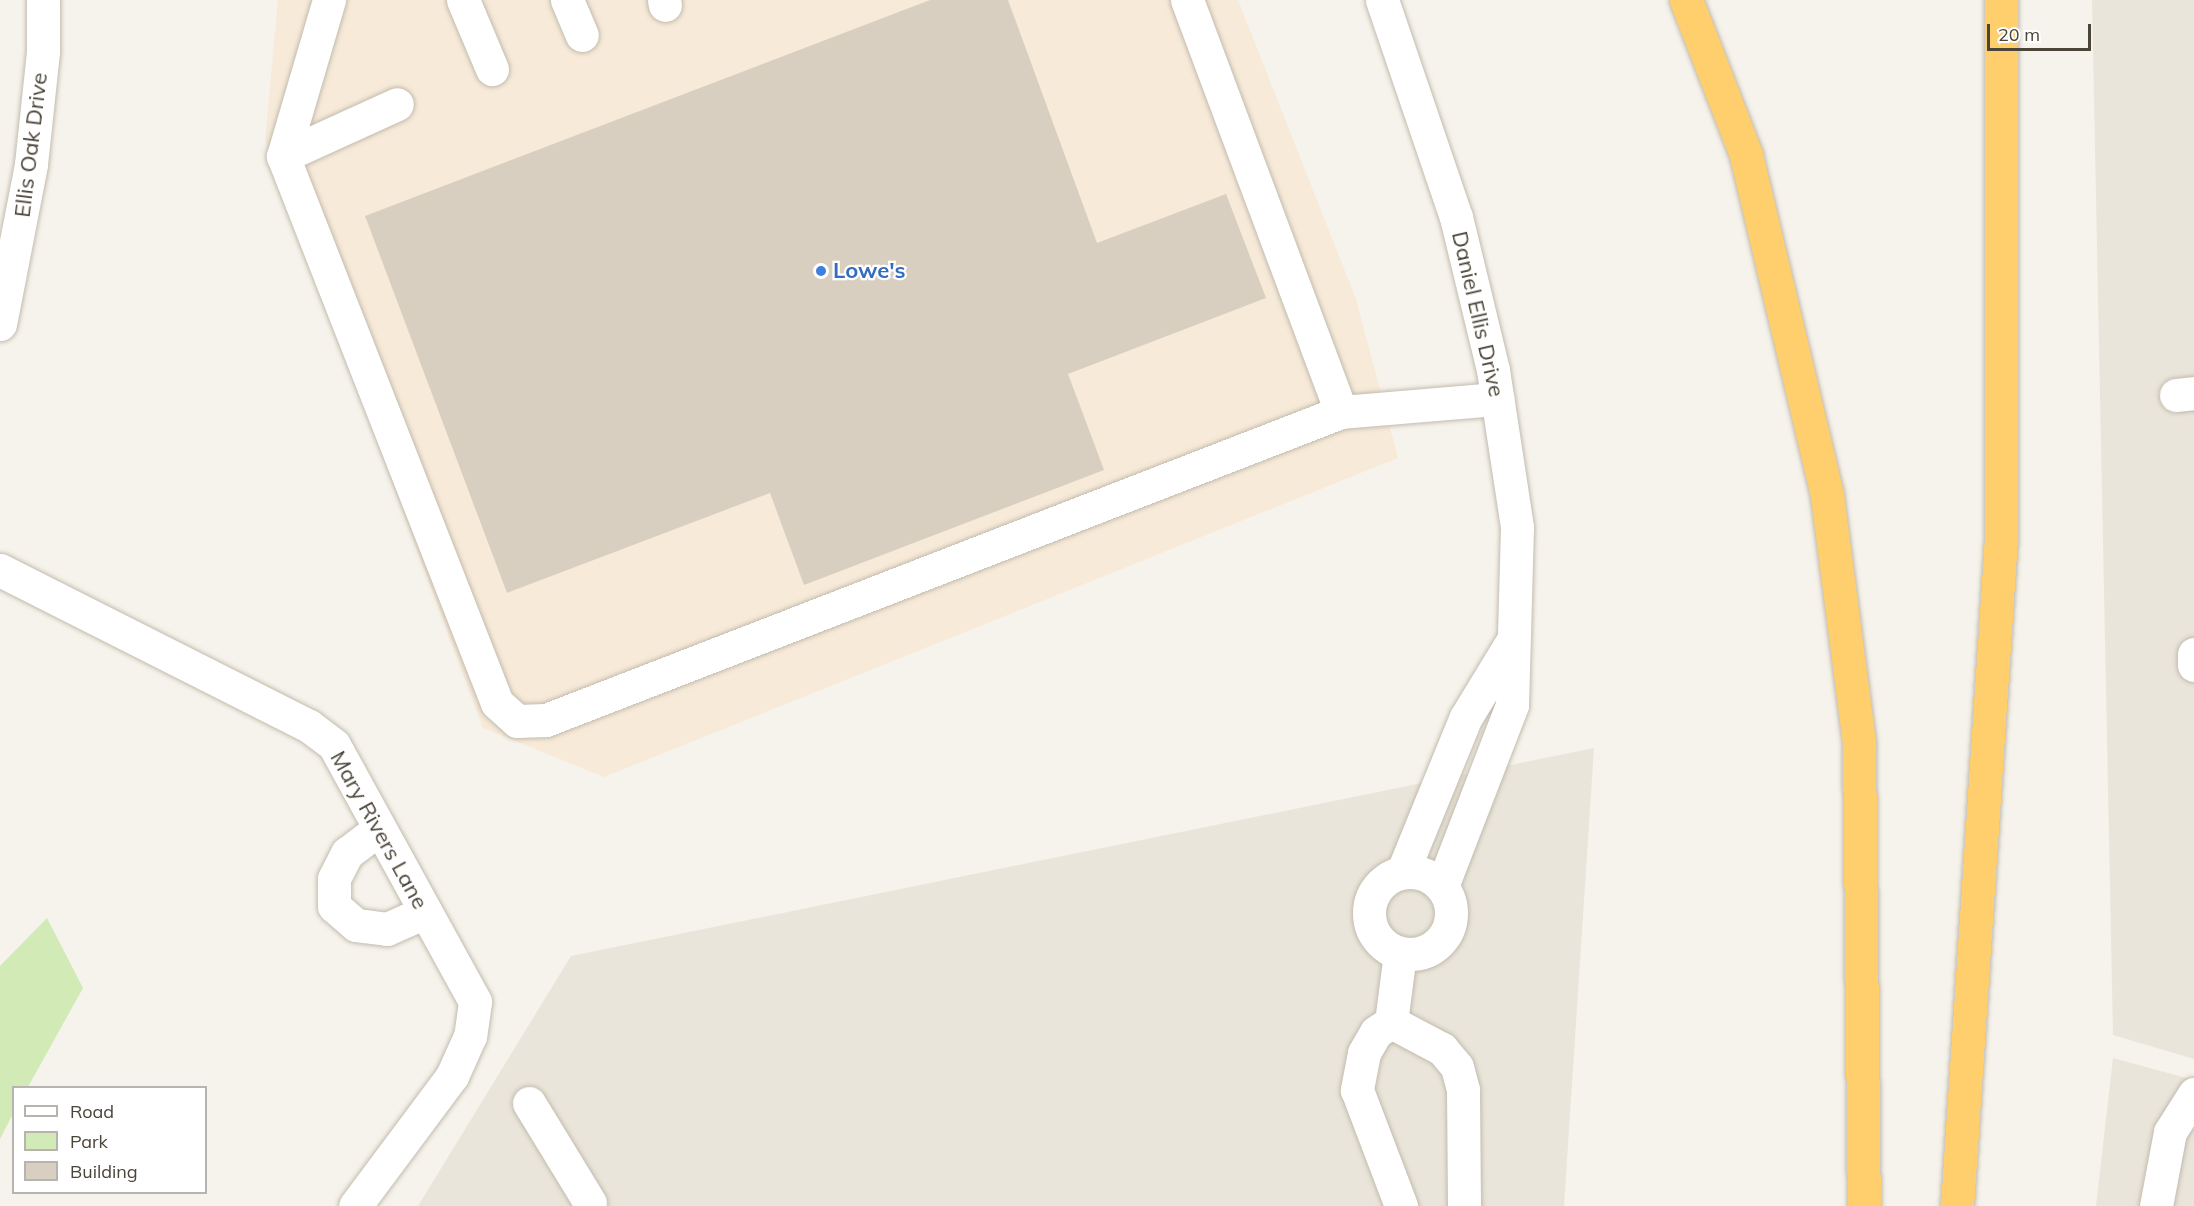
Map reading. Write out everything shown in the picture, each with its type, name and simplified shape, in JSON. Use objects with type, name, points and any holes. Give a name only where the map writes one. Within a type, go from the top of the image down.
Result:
[{"type":"highway","points":[[1686,0],[1746,155],[1827,496],[1859,743],[1864,1206]]},
{"type":"highway","points":[[1957,1206],[1973,1021],[2001,538],[2001,0]]},
{"type":"street","name":"Ellis Oak Drive","points":[[0,324],[31,164],[44,52],[43,0]]},
{"type":"street","points":[[329,0],[283,156],[497,703],[517,721],[546,720],[1341,412],[1497,399]]},
{"type":"street","points":[[463,0],[492,69]]},
{"type":"street","points":[[567,0],[582,35]]},
{"type":"street","points":[[1187,0],[1341,412]]},
{"type":"street","name":"Daniel Ellis Drive","points":[[1382,0],[1456,217],[1497,399],[1517,527],[1512,705],[1504,732],[1442,886]]},
{"type":"street","points":[[283,156],[397,104]]},
{"type":"street","name":"Mary Rivers Lane","points":[[0,570],[309,726],[334,745],[475,1002],[470,1036],[452,1076],[355,1206]]},
{"type":"street","name":"Daniel Ellis Drive","points":[[1403,872],[1467,717],[1514,639]]},
{"type":"street","points":[[2194,654],[2194,665]]},
{"type":"street","points":[[379,829],[347,854],[334,879],[334,906],[356,925],[387,929],[425,912]]},
{"type":"street","points":[[1403,872],[1431,877],[1442,886],[1452,911],[1444,937],[1422,953],[1400,953],[1374,935],[1368,909],[1380,884],[1403,872]]},
{"type":"street","points":[[1400,953],[1391,1022],[1376,1032],[1364,1053],[1357,1090],[1401,1206]]},
{"type":"street","points":[[1391,1022],[1442,1049],[1457,1067],[1463,1090],[1464,1206]]},
{"type":"street","points":[[2156,1206],[2170,1132],[2194,1094]]},
{"type":"street","points":[[529,1103],[590,1205]]},
{"type":"shaded area","points":[[278,0],[1238,0],[1356,299],[1398,458],[604,777],[483,728],[265,141]]},
{"type":"shaded area","points":[[2092,0],[2194,0],[2194,1059],[2113,1035]]},
{"type":"shaded area","points":[[1594,748],[1564,1206],[418,1206],[571,956]]},
{"type":"shaded area","points":[[2113,1058],[2194,1080],[2194,1206],[2096,1206]]},
{"type":"green space","points":[[47,918],[83,988],[29,1086],[12,1086],[12,1116],[0,1139],[0,966]]},
{"type":"building","name":"Lowe's","points":[[930,0],[1008,0],[1097,243],[1226,194],[1266,298],[1068,374],[1104,470],[804,585],[770,493],[507,593],[365,216]]},
{"type":"place","name":"Lowe's","points":[[821,271]]}]
